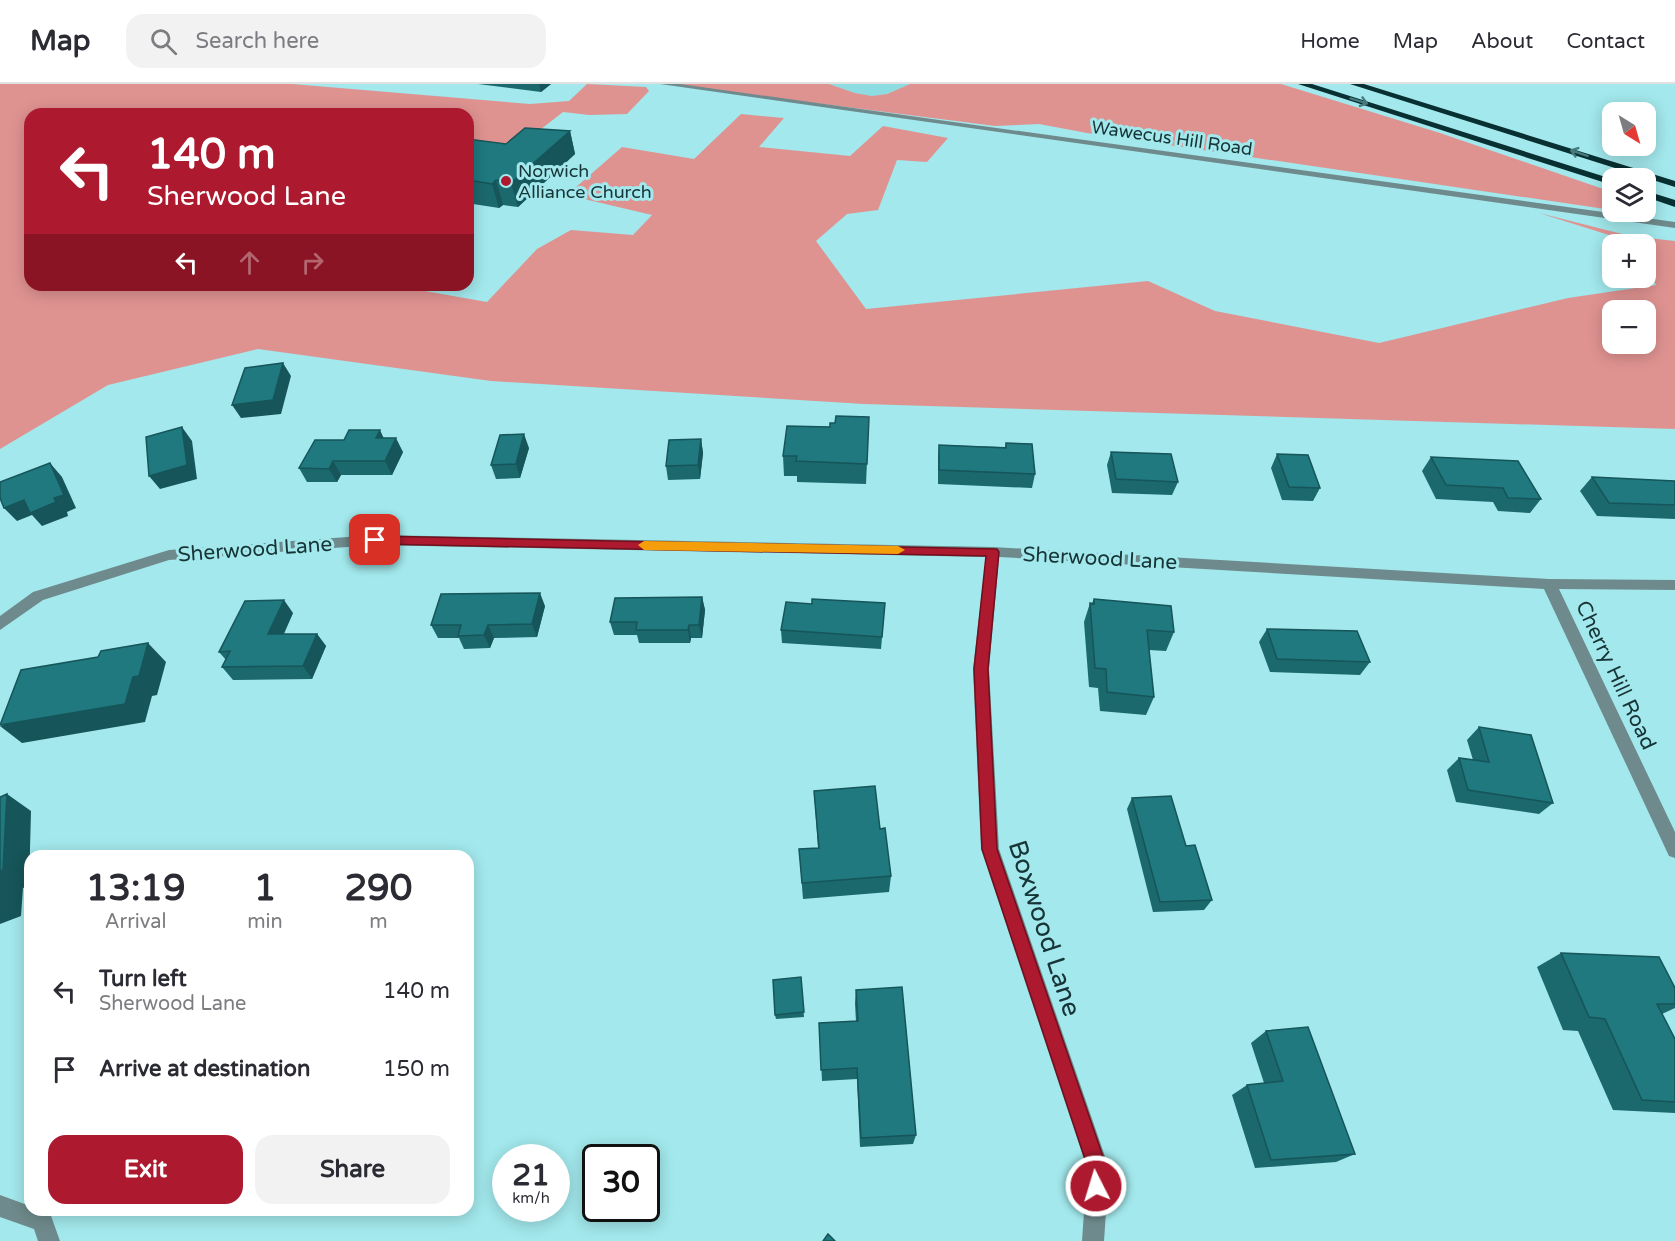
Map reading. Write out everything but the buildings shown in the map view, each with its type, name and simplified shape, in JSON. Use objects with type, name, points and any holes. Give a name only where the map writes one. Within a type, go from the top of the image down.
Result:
[{"type":"highway","points":[[1302,84],[1602,179]]},
{"type":"highway","points":[[1355,84],[1675,184]]},
{"type":"highway","points":[[1656,197],[1675,204]]},
{"type":"street","name":"Wawecus Hill Road","points":[[664,84],[1675,225]]},
{"type":"street","name":"Sherwood Lane","points":[[0,624],[38,597],[169,555],[375,540],[993,552],[1550,584],[1675,585]]},
{"type":"street","name":"Boxwood Lane","points":[[993,552],[981,669],[990,849],[1098,1168],[1093,1241]]},
{"type":"street","name":"Cherry Hill Road","points":[[1550,584],[1675,850]]},
{"type":"street","points":[[0,1206],[24,1215]]},
{"type":"street","points":[[28,1216],[42,1221],[49,1241]]},
{"type":"shaded area","points":[[0,84],[292,84],[530,104],[569,101],[587,84],[646,87],[649,91],[627,114],[589,115],[563,112],[536,133],[474,159],[474,108],[24,108],[24,291],[425,291],[487,302],[537,249],[571,230],[633,235],[652,215],[567,195],[622,147],[694,159],[741,114],[784,118],[759,147],[850,156],[883,126],[948,138],[927,162],[897,160],[878,210],[847,214],[816,241],[866,309],[1148,281],[1215,311],[1379,343],[1568,298],[1636,288],[1656,288],[1656,239],[1675,241],[1675,429],[864,404],[491,381],[258,349],[108,385],[0,449]]},
{"type":"shaded area","points":[[667,84],[829,84],[872,96],[887,94],[910,84],[1281,84],[1440,133],[1602,189],[1602,209],[1039,124],[995,126]]},
{"type":"shaded area","points":[[829,84],[910,84],[887,94],[872,96]]},
{"type":"shaded area","points":[[1539,213],[1622,234],[1606,234]]},
{"type":"slow traffic","points":[[644,545],[898,550]]},
{"type":"place","name":"Norwich Alliance Church","points":[[506,181]]},
{"type":"route","points":[[375,540],[993,552],[981,669],[990,849],[1098,1168],[1096,1186]]}]
